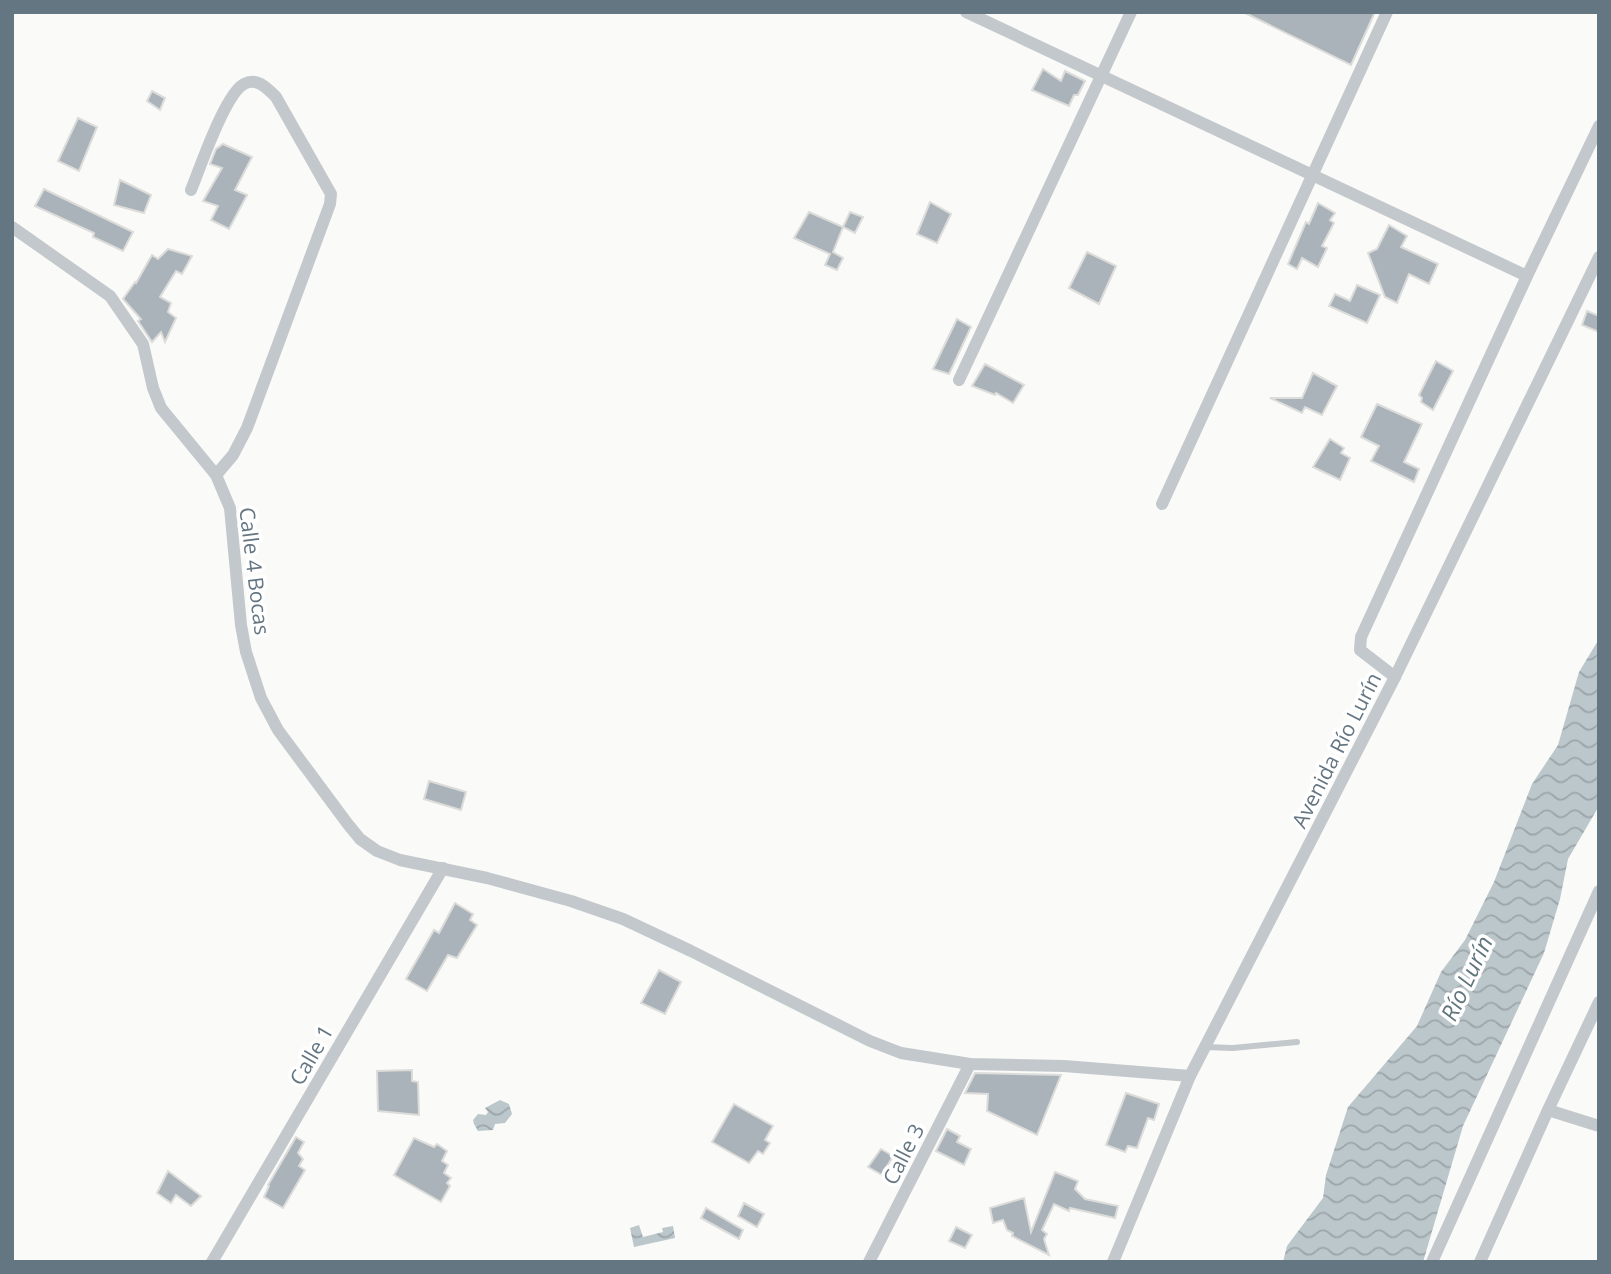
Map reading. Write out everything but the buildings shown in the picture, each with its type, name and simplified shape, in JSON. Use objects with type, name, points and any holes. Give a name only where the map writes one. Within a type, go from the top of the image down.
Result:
[{"type":"street","points":[[966,12],[1527,276]]},
{"type":"street","points":[[959,380],[1131,12]]},
{"type":"street","points":[[1161,504],[1387,12]]},
{"type":"street","points":[[191,190],[220,119],[232,97],[245,83],[253,82],[267,88],[276,97],[331,194],[330,204],[247,428],[233,455],[216,475]]},
{"type":"street","points":[[1395,677],[1360,650],[1362,637],[1527,276],[1599,126]]},
{"type":"street","name":"Calle 4 Bocas","points":[[12,227],[110,296],[143,344],[153,388],[161,408],[216,475],[230,508],[241,625],[246,652],[261,698],[278,730],[360,839],[377,851],[400,860],[487,878],[571,901],[623,919],[870,1041],[901,1053],[970,1064],[1064,1066],[1190,1076]]},
{"type":"street","name":"Avenida Río Lurín","points":[[1113,1262],[1190,1076],[1395,677],[1599,257]]},
{"type":"street","name":"Calle 1","points":[[212,1262],[443,868]]},
{"type":"street","points":[[1432,1262],[1599,891]]},
{"type":"street","points":[[1480,1262],[1599,1003]]},
{"type":"street","name":"Calle 3","points":[[869,1262],[970,1064]]},
{"type":"street","points":[[1548,1110],[1599,1126]]},
{"type":"lane","points":[[1205,1047],[1233,1048],[1297,1042]]},
{"type":"water","name":"Río Lurín","points":[[1599,639],[1599,806],[1568,859],[1560,899],[1544,953],[1463,1126],[1423,1262],[1283,1262],[1287,1246],[1323,1198],[1326,1175],[1348,1107],[1417,1026],[1441,972],[1465,940],[1494,882],[1532,784],[1558,745],[1579,672]]},
{"type":"water","points":[[500,1100],[509,1104],[512,1114],[505,1123],[495,1124],[493,1130],[478,1131],[473,1120],[478,1114],[486,1115],[488,1112],[485,1108]]},
{"type":"water","points":[[639,1225],[643,1237],[663,1232],[662,1228],[673,1226],[675,1238],[634,1247],[630,1228]]}]
